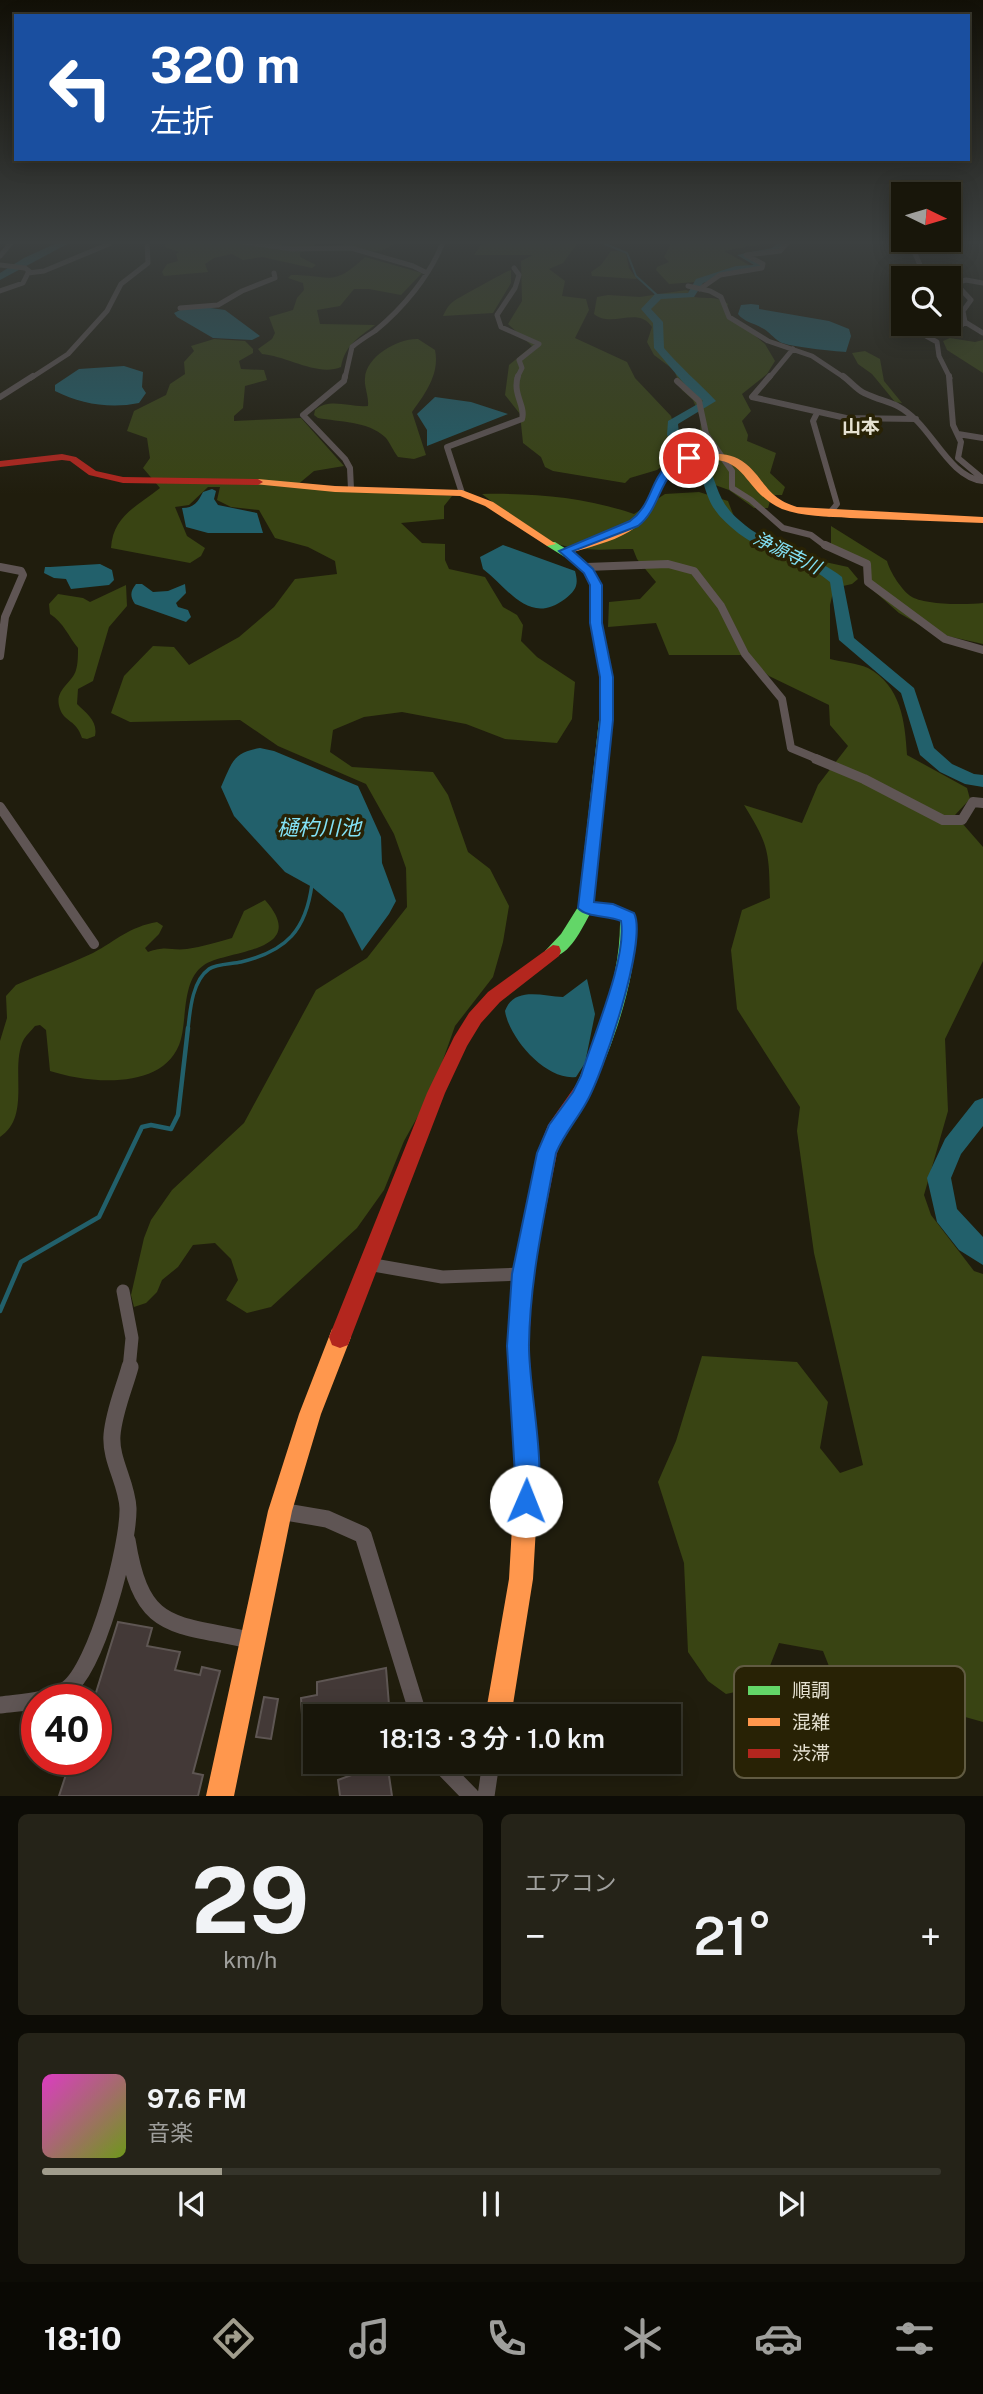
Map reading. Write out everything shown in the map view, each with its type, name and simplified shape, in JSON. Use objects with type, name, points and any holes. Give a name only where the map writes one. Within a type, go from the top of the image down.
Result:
[{"type":"street","points":[[0,397],[68,354],[94,326]]},
{"type":"street","points":[[351,489],[350,468],[345,459],[303,415],[344,381],[352,347],[380,326]]},
{"type":"street","points":[[462,493],[447,447],[503,428],[522,419],[524,413],[516,398],[515,380],[522,368],[519,360],[539,344],[502,326]]},
{"type":"street","points":[[744,326],[774,344],[812,356],[839,372],[863,393],[889,400],[916,419],[934,438],[958,472],[972,480],[983,480]]},
{"type":"street","points":[[961,326],[951,335],[917,331],[937,342],[939,356],[951,379],[953,425],[961,446],[958,458],[983,480]]},
{"type":"street","points":[[793,349],[752,397],[817,413],[860,419],[916,419]]},
{"type":"street","points":[[677,381],[699,401],[706,434],[718,457],[732,471],[732,488],[751,500],[783,528],[811,535],[833,551],[867,564],[868,582],[945,639],[983,650]]},
{"type":"street","points":[[817,413],[813,421],[837,503],[830,514]]},
{"type":"street","points":[[958,434],[983,438]]},
{"type":"street","points":[[0,464],[62,457],[73,459],[93,474],[116,480],[234,480],[351,489],[462,493],[489,504],[565,551],[586,567],[596,585],[596,623],[606,677],[606,720],[586,908],[578,926],[562,946],[495,995],[479,1013],[456,1048],[310,1414],[280,1511],[220,1796]]},
{"type":"street","points":[[565,551],[607,536],[643,517],[667,469],[676,461],[718,457],[738,461],[748,468],[763,493],[779,504],[804,512],[983,520]]},
{"type":"street","points":[[586,567],[668,564],[694,571],[722,606],[746,654],[782,699],[791,748],[864,779],[943,820],[962,820],[973,802],[983,803]]},
{"type":"street","points":[[0,567],[21,570],[23,575],[5,617],[0,656]]},
{"type":"street","points":[[0,807],[94,944]]},
{"type":"street","points":[[500,1704],[521,1579],[525,1514],[527,1475],[518,1346],[523,1274],[547,1153],[555,1131],[580,1097],[590,1076],[625,965],[630,928],[628,917],[613,910],[586,908]]},
{"type":"street","points":[[368,1265],[442,1277],[523,1274]]},
{"type":"street","points":[[0,1705],[51,1697],[73,1686],[95,1643],[110,1600],[128,1507],[112,1439],[132,1355],[131,1327],[123,1292]]},
{"type":"street","points":[[280,1511],[327,1519],[363,1535],[415,1704]]},
{"type":"street","points":[[125,1527],[132,1577],[149,1609],[158,1617],[182,1627],[253,1641]]},
{"type":"street","points":[[450,1774],[471,1796]]},
{"type":"street","points":[[486,1796],[489,1774]]},
{"type":"green space","points":[[272,326],[374,326],[349,347],[341,367],[332,369],[312,368],[262,354],[258,349],[272,339],[275,333]]},
{"type":"green space","points":[[510,326],[581,326],[575,338],[627,362],[635,378],[671,416],[682,451],[657,470],[630,478],[625,483],[553,471],[545,467],[541,457],[523,443],[520,414],[505,395],[509,365],[532,346]]},
{"type":"green space","points":[[744,326],[765,344],[775,361],[767,374],[742,394],[751,411],[742,421],[748,435],[747,441],[776,453],[770,473],[785,487],[782,495],[772,495],[768,508],[754,508],[729,490],[715,485],[698,464],[701,419],[693,400],[682,390],[674,370],[654,355],[647,342],[652,327]]},
{"type":"green space","points":[[950,338],[975,342],[983,340],[983,373],[947,350],[943,341]]},
{"type":"green space","points":[[214,339],[245,341],[253,349],[253,353],[239,361],[241,369],[264,370],[267,380],[245,386],[243,408],[234,416],[234,421],[301,418],[344,466],[314,471],[296,486],[452,496],[444,506],[444,519],[401,523],[422,543],[445,544],[445,560],[449,569],[485,577],[503,607],[517,615],[523,625],[521,641],[537,657],[575,682],[572,719],[557,743],[505,739],[466,724],[402,712],[364,717],[333,730],[330,752],[352,767],[433,772],[448,795],[468,852],[490,869],[509,906],[493,977],[455,1026],[432,1091],[404,1141],[384,1190],[357,1228],[271,1307],[247,1313],[226,1300],[238,1280],[231,1259],[215,1243],[193,1245],[178,1267],[162,1280],[157,1292],[146,1303],[134,1307],[131,1295],[144,1238],[151,1220],[172,1190],[244,1123],[316,990],[367,958],[407,907],[406,868],[394,834],[366,784],[278,746],[240,720],[130,722],[111,713],[124,676],[153,646],[174,647],[189,665],[239,637],[274,607],[295,579],[337,574],[335,561],[308,547],[275,538],[259,510],[231,507],[217,500],[220,487],[208,487],[189,505],[175,507],[187,536],[205,548],[201,556],[190,563],[111,548],[121,520],[160,488],[143,468],[150,458],[147,438],[127,431],[134,411],[166,395],[170,384],[185,374],[184,362],[194,351],[191,346]]},
{"type":"green space","points":[[418,339],[435,350],[436,359],[430,383],[412,412],[426,455],[414,459],[398,457],[385,437],[370,428],[314,415],[315,410],[327,404],[368,406],[365,378],[371,362],[393,345]]},
{"type":"green space","points":[[865,351],[880,359],[884,381],[902,403],[895,402],[872,374],[858,364],[852,353]]},
{"type":"green space","points":[[699,492],[728,501],[740,532],[779,552],[848,567],[858,579],[852,584],[834,588],[830,605],[830,659],[868,668],[888,684],[902,717],[907,755],[967,788],[970,799],[955,815],[983,847],[983,961],[945,1039],[948,1111],[924,1195],[931,1215],[974,1271],[983,1274],[983,1722],[965,1717],[965,1666],[829,1666],[823,1651],[779,1643],[770,1666],[734,1666],[734,1692],[726,1694],[708,1681],[688,1652],[684,1563],[658,1482],[676,1441],[702,1356],[797,1362],[828,1402],[820,1448],[840,1473],[863,1465],[814,1253],[797,1131],[800,1107],[737,1009],[731,950],[742,910],[770,898],[766,849],[744,805],[802,823],[818,785],[848,746],[830,725],[829,705],[769,676],[743,655],[669,655],[656,623],[608,627],[609,602],[640,599],[656,582],[637,559],[633,549],[578,549],[550,541],[519,523],[482,494],[559,497],[634,514],[665,494]]},
{"type":"green space","points":[[831,526],[887,561],[897,581],[912,597],[936,603],[983,603],[983,644],[934,633],[899,613],[874,591],[867,568],[831,546]]},
{"type":"green space","points":[[126,585],[127,606],[109,627],[93,681],[78,689],[77,704],[95,726],[95,736],[82,738],[77,727],[62,713],[59,702],[61,692],[76,670],[78,648],[50,614],[49,604],[58,594],[83,598],[90,602]]},
{"type":"green space","points":[[265,900],[277,917],[278,930],[272,940],[260,947],[215,960],[197,972],[186,999],[181,1039],[173,1056],[160,1068],[144,1075],[105,1080],[85,1079],[50,1071],[46,1030],[40,1025],[35,1026],[24,1039],[20,1050],[15,1117],[10,1128],[0,1137],[0,1041],[7,1018],[6,996],[16,985],[74,962],[147,924],[157,922],[163,926],[145,948],[148,952],[193,948],[232,938],[244,911]]},
{"type":"water","points":[[192,326],[246,326],[260,336],[252,340],[213,338]]},
{"type":"water","points":[[757,326],[841,326],[849,329],[851,336],[846,352],[785,344]]},
{"type":"water","points":[[124,366],[143,372],[142,387],[146,393],[139,403],[96,404],[55,391],[55,385],[79,369]]},
{"type":"water","points":[[435,397],[471,402],[508,414],[427,446],[427,430],[417,414]]},
{"type":"water","points":[[212,489],[216,491],[214,499],[218,505],[257,513],[263,533],[208,533],[186,527],[182,508],[193,506],[203,492]]},
{"type":"water","points":[[503,545],[575,571],[577,580],[574,590],[565,599],[541,609],[520,602],[483,569],[480,557]]},
{"type":"water","points":[[100,564],[112,570],[114,580],[109,585],[71,589],[66,579],[54,578],[44,573],[45,567]]},
{"type":"water","points":[[136,584],[142,584],[153,592],[168,591],[185,584],[186,593],[176,603],[178,607],[188,610],[191,617],[186,622],[135,604],[131,594]]},
{"type":"water","name":"樋杓川池","points":[[260,748],[274,751],[358,786],[381,837],[382,863],[396,901],[362,951],[343,913],[312,887],[285,872],[234,816],[221,787],[238,756]]},
{"type":"water","points":[[587,979],[595,1014],[585,1063],[576,1077],[564,1076],[541,1065],[521,1045],[505,1011],[509,1003],[522,995],[563,997]]},
{"type":"building","points":[[118,1622],[152,1628],[147,1646],[180,1652],[175,1670],[200,1675],[202,1667],[220,1671],[193,1773],[203,1775],[198,1796],[59,1796],[66,1775],[112,1775],[112,1684],[99,1684]]},
{"type":"building","points":[[386,1668],[389,1704],[303,1704],[303,1731],[301,1698],[317,1695],[317,1682]]},
{"type":"building","points":[[264,1697],[278,1699],[271,1739],[256,1737]]},
{"type":"building","points":[[354,1774],[389,1774],[392,1796],[340,1796],[338,1780]]},
{"type":"waterway","name":"浄源寺川","points":[[658,326],[659,348],[680,369],[691,385],[710,401],[672,423],[673,435],[699,459],[716,505],[736,525],[763,545],[822,568],[837,580],[847,640],[908,691],[926,751],[946,768],[971,780],[983,781]]},
{"type":"waterway","points":[[188,1029],[193,997],[203,974],[212,967],[257,957],[282,945],[292,936],[305,914],[312,884]]},
{"type":"waterway","points":[[0,1311],[21,1262],[99,1217],[142,1127],[151,1125],[171,1129],[178,1115],[188,1028]]},
{"type":"waterway","name":"浄源寺川","points":[[983,1108],[953,1147],[939,1178],[946,1214],[968,1241],[983,1253]]},
{"type":"traffic: fast","points":[[551,544],[580,562],[589,571],[596,585],[596,623],[606,677],[606,720],[586,908],[567,938],[553,951]]},
{"type":"traffic: fast","points":[[584,1088],[614,1003],[626,954],[628,933],[628,917],[613,910],[586,908]]},
{"type":"traffic: slow","points":[[565,551],[603,539],[630,526],[645,513],[668,470],[685,460],[709,456],[726,457],[738,463],[772,500],[796,510],[983,520]]},
{"type":"traffic: slow","points":[[258,482],[335,489],[462,493],[489,504],[551,544]]},
{"type":"traffic: slow","points":[[220,1796],[280,1511],[310,1414],[340,1337]]},
{"type":"traffic: slow","points":[[500,1704],[521,1579],[527,1475],[522,1409]]},
{"type":"traffic: jam","points":[[0,464],[62,457],[73,459],[93,473],[123,480],[258,482]]},
{"type":"traffic: jam","points":[[340,1337],[436,1093],[460,1042],[475,1018],[494,997],[553,951]]},
{"type":"traffic: jam","points":[[522,1409],[518,1346],[523,1274],[547,1153],[555,1131],[584,1088]]},
{"type":"district","name":"山本","points":[[861,426]]},
{"type":"route","points":[[526,1501],[527,1475],[518,1346],[523,1274],[547,1153],[555,1131],[580,1097],[590,1076],[625,965],[630,928],[628,917],[613,910],[586,908],[606,720],[606,677],[596,623],[596,585],[589,571],[565,551],[634,524],[643,517],[667,469],[676,461],[689,458]]}]
